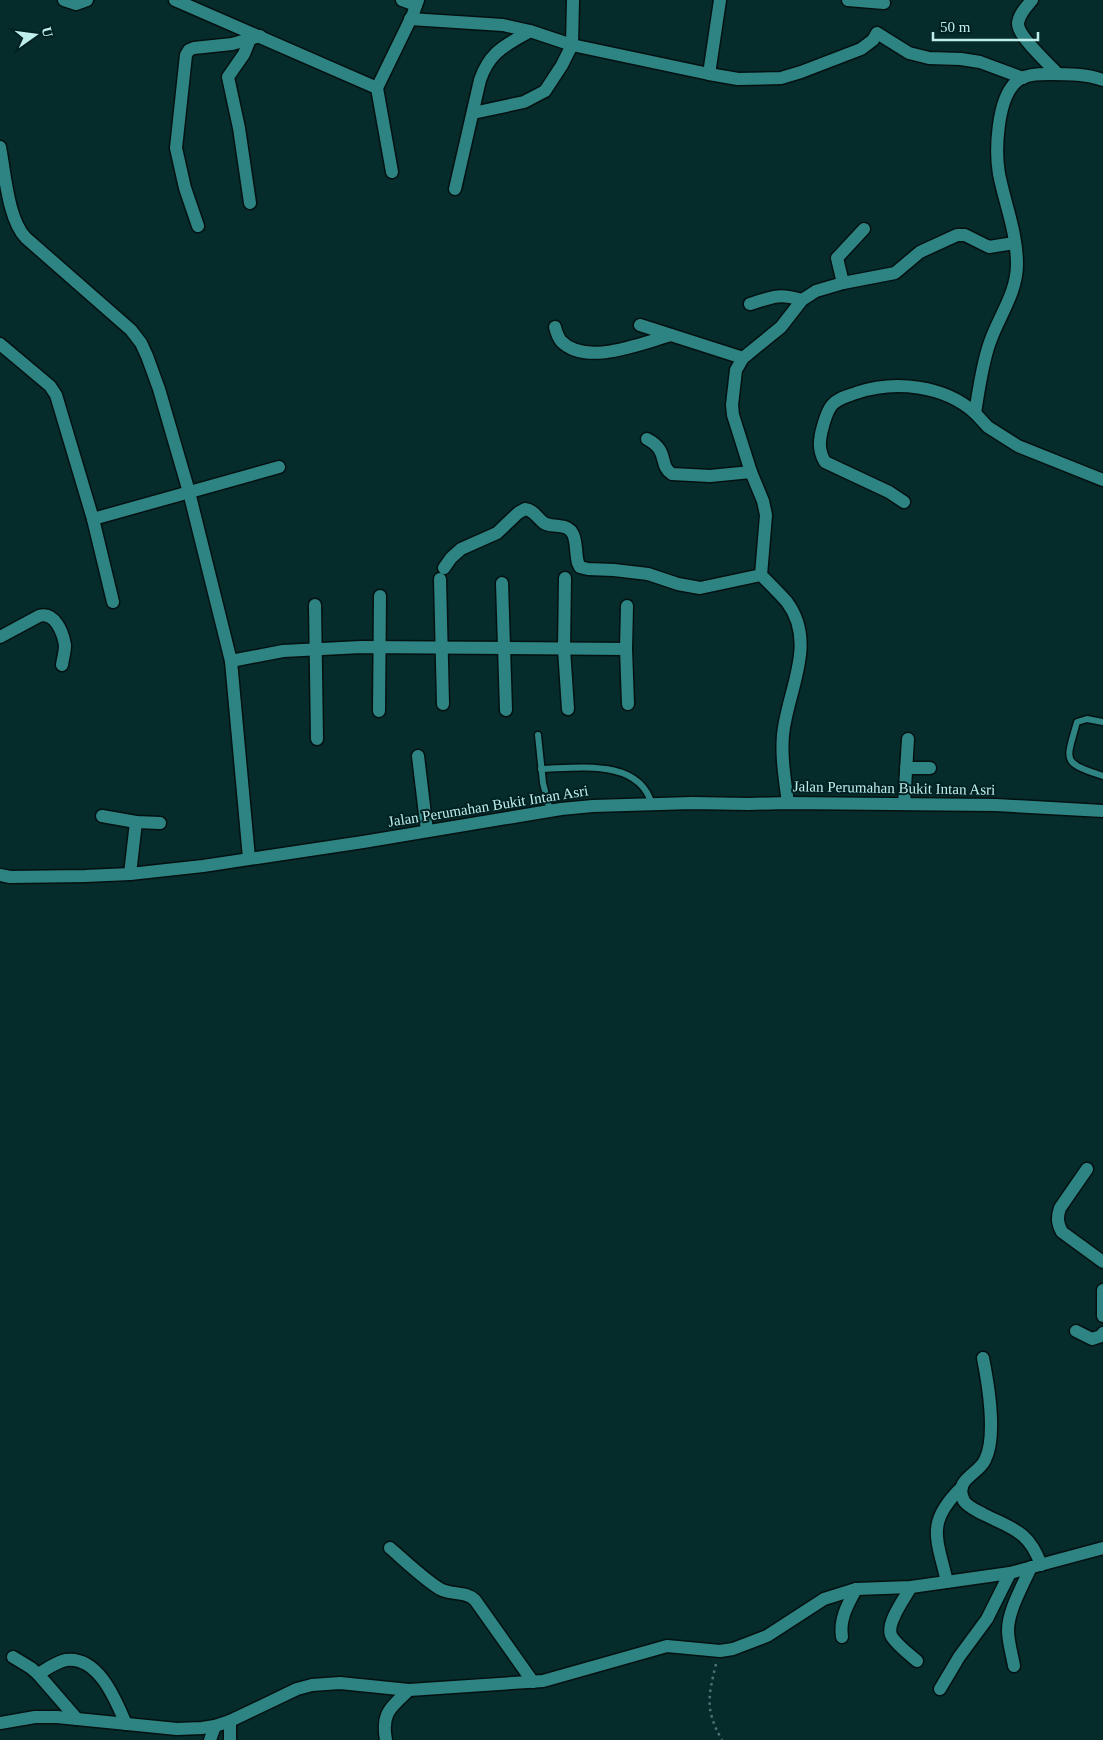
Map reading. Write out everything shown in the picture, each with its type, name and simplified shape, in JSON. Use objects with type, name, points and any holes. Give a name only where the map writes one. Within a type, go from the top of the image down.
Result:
[{"type":"street","points":[[64,0],[76,4],[87,0]]},
{"type":"street","points":[[176,0],[255,37],[378,88]]},
{"type":"street","points":[[392,172],[378,88],[417,3],[402,0]]},
{"type":"street","points":[[472,113],[524,102],[541,94],[552,81],[572,45],[573,0]]},
{"type":"street","points":[[709,74],[720,0]]},
{"type":"street","points":[[848,0],[884,3]]},
{"type":"street","points":[[1032,0],[1020,16],[1018,24],[1021,33],[1058,74]]},
{"type":"street","points":[[410,19],[503,25],[530,31],[572,45],[738,79],[781,78],[802,72],[861,49],[873,40],[877,33],[909,52],[929,58],[961,59],[980,62],[1024,78]]},
{"type":"street","points":[[455,189],[484,68],[497,52],[530,31]]},
{"type":"street","points":[[250,203],[239,128],[228,77],[255,37]]},
{"type":"street","points":[[198,226],[177,152],[177,133],[185,59],[188,52],[194,48],[232,44],[255,37]]},
{"type":"street","points":[[975,412],[990,342],[1011,296],[1017,264],[1011,218],[999,174],[997,147],[1001,112],[1007,96],[1015,82],[1031,75],[1058,74],[1094,77],[1103,80]]},
{"type":"street","points":[[0,147],[13,216],[18,229],[130,330],[147,356],[159,389],[189,492],[231,661],[249,858]]},
{"type":"street","points":[[843,283],[837,258],[864,229]]},
{"type":"street","points":[[788,803],[782,756],[783,734],[799,668],[801,639],[795,616],[788,603],[761,575],[766,515],[763,501],[751,472],[733,415],[732,405],[736,370],[743,358],[781,327],[802,300],[816,291],[895,272],[920,252],[957,235],[965,235],[989,247],[1014,243]]},
{"type":"street","points":[[750,304],[785,295],[802,300]]},
{"type":"street","points":[[554,326],[563,343],[594,353],[620,350],[671,335]]},
{"type":"street","points":[[640,326],[743,358]]},
{"type":"street","points":[[0,344],[50,386],[56,395],[93,519],[113,602]]},
{"type":"street","points":[[904,502],[889,492],[825,462],[819,448],[826,416],[833,404],[844,397],[866,389],[888,386],[905,386],[950,395],[966,404],[988,427],[1018,446],[1103,480]]},
{"type":"street","points":[[646,439],[659,447],[666,468],[672,474],[710,476],[751,472]]},
{"type":"street","points":[[93,519],[279,467]]},
{"type":"street","points":[[443,704],[441,647],[442,574],[451,558],[461,549],[497,533],[518,513],[525,509],[534,512],[546,524],[561,526],[572,531],[575,538],[578,563],[584,568],[648,574],[678,584],[700,588],[761,575]]},
{"type":"street","points":[[565,578],[564,648],[568,709]]},
{"type":"street","points":[[502,582],[506,710]]},
{"type":"street","points":[[379,711],[378,647],[380,596]]},
{"type":"street","points":[[315,605],[316,739]]},
{"type":"street","points":[[627,606],[628,704]]},
{"type":"street","points":[[0,637],[39,616],[44,614],[49,616],[59,627],[63,639],[62,665]]},
{"type":"street","points":[[231,661],[263,654],[314,649],[378,647],[626,649]]},
{"type":"street","points":[[904,804],[908,739]]},
{"type":"street","points":[[418,756],[427,831]]},
{"type":"street","points":[[906,768],[930,768]]},
{"type":"street","name":"Jalan Perumahan Bukit Intan Asri","points":[[0,875],[47,877],[130,874],[203,866],[550,811],[593,806],[788,803],[904,804],[996,805],[1103,811]]},
{"type":"street","points":[[102,816],[136,822],[160,823]]},
{"type":"street","points":[[130,874],[136,822]]},
{"type":"street","points":[[1086,1169],[1060,1208],[1058,1224],[1062,1232],[1103,1262]]},
{"type":"street","points":[[1103,1290],[1103,1316]]},
{"type":"street","points":[[1076,1331],[1092,1339],[1101,1336],[1103,1333]]},
{"type":"street","points":[[947,1582],[936,1537],[936,1525],[947,1503],[962,1487],[967,1478],[984,1462],[989,1446],[990,1408],[983,1358]]},
{"type":"street","points":[[962,1487],[964,1500],[967,1505],[1018,1532],[1029,1540],[1034,1547],[1036,1566],[1009,1620],[1009,1642],[1014,1666]]},
{"type":"street","points":[[390,1548],[440,1588],[450,1592],[465,1594],[475,1600],[533,1682]]},
{"type":"street","points":[[3,1719],[35,1717],[77,1719],[177,1729],[215,1726],[230,1721],[298,1689],[312,1685],[340,1683],[409,1690],[533,1682],[586,1670],[667,1646],[720,1651],[749,1644],[767,1636],[824,1599],[856,1589],[911,1587],[1010,1573],[1103,1548]]},
{"type":"street","points":[[940,1689],[959,1657],[987,1619],[1010,1573]]},
{"type":"street","points":[[911,1587],[889,1627],[892,1637],[917,1661]]},
{"type":"street","points":[[842,1636],[843,1616],[856,1589]]},
{"type":"street","points":[[13,1657],[38,1674],[77,1719]]},
{"type":"street","points":[[38,1674],[57,1663],[69,1660],[91,1667],[104,1680],[126,1724]]},
{"type":"street","points":[[386,1740],[384,1722],[386,1713],[409,1690]]},
{"type":"street","points":[[230,1721],[230,1740]]},
{"type":"street","points":[[210,1740],[215,1726]]},
{"type":"lane","points":[[1103,722],[1087,719],[1077,722],[1068,754],[1071,762],[1081,769],[1103,776]]},
{"type":"lane","points":[[538,735],[543,783],[550,811]]},
{"type":"lane","points":[[541,769],[586,768],[629,774],[644,787],[652,804]]},
{"type":"path","points":[[720,1651],[709,1696],[710,1712],[722,1740]]}]
